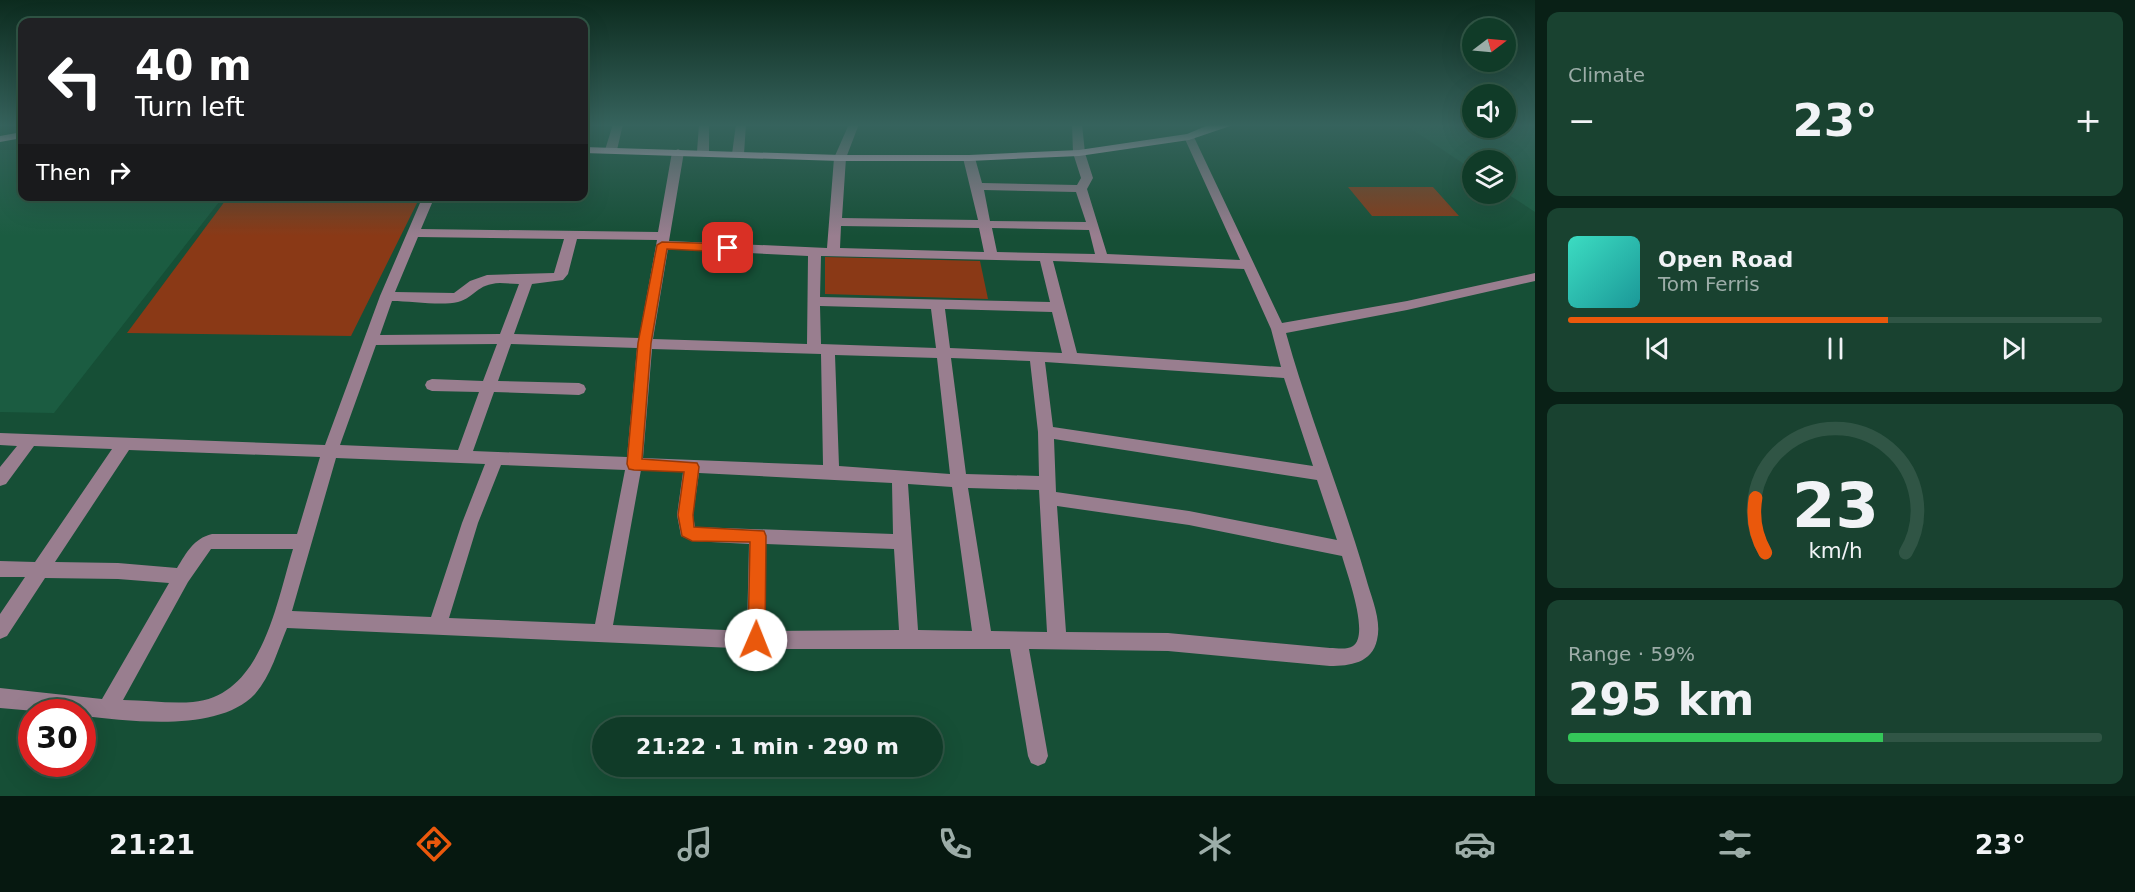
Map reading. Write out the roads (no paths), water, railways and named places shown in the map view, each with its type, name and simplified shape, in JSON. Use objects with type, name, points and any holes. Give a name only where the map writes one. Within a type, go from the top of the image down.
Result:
[{"type":"street","points":[[603,632],[634,464],[645,343],[676,161]]},
{"type":"street","points":[[833,252],[840,161]]},
{"type":"street","points":[[970,161],[991,256]]},
{"type":"street","points":[[1082,161],[1087,178],[1081,189],[1102,258]]},
{"type":"street","points":[[281,619],[756,640],[983,639],[1168,642],[1348,657],[1361,652],[1368,641],[1370,626],[1278,329],[1200,161]]},
{"type":"street","points":[[977,186],[1081,189]]},
{"type":"street","points":[[0,698],[107,709],[194,712],[231,701],[248,687],[259,672],[281,619],[330,451],[387,296],[427,201]]},
{"type":"street","points":[[836,222],[1094,226]]},
{"type":"street","points":[[414,233],[572,234],[815,252],[1102,258],[1247,265]]},
{"type":"street","points":[[387,296],[455,298],[463,296],[476,283],[491,279],[527,280],[558,277],[561,274],[572,234]]},
{"type":"street","points":[[815,252],[813,301],[821,350],[831,471]]},
{"type":"street","points":[[1044,257],[1071,358]]},
{"type":"street","points":[[1278,329],[1411,306],[1535,277]]},
{"type":"street","points":[[463,458],[527,280]]},
{"type":"street","points":[[813,301],[938,306],[1058,307]]},
{"type":"street","points":[[938,306],[959,481],[983,639]]},
{"type":"street","points":[[372,340],[507,339],[1037,356],[1290,373]]},
{"type":"street","points":[[1037,356],[1046,432],[1047,490],[1057,641]]},
{"type":"street","points":[[432,385],[579,389]]},
{"type":"street","points":[[1046,432],[1324,474]]},
{"type":"street","points":[[0,439],[831,471],[959,481],[1047,490],[1348,550]]},
{"type":"street","points":[[0,479],[30,440]]},
{"type":"street","points":[[0,630],[124,443]]},
{"type":"street","points":[[438,625],[470,523],[495,458]]},
{"type":"street","points":[[692,467],[685,515],[687,531],[692,534],[902,542]]},
{"type":"street","points":[[900,477],[909,639]]},
{"type":"street","points":[[756,640],[758,536]]},
{"type":"street","points":[[107,709],[182,576],[205,543],[212,541],[304,542]]},
{"type":"street","points":[[0,569],[118,571],[182,576]]},
{"type":"street","points":[[1018,640],[1038,756]]}]
